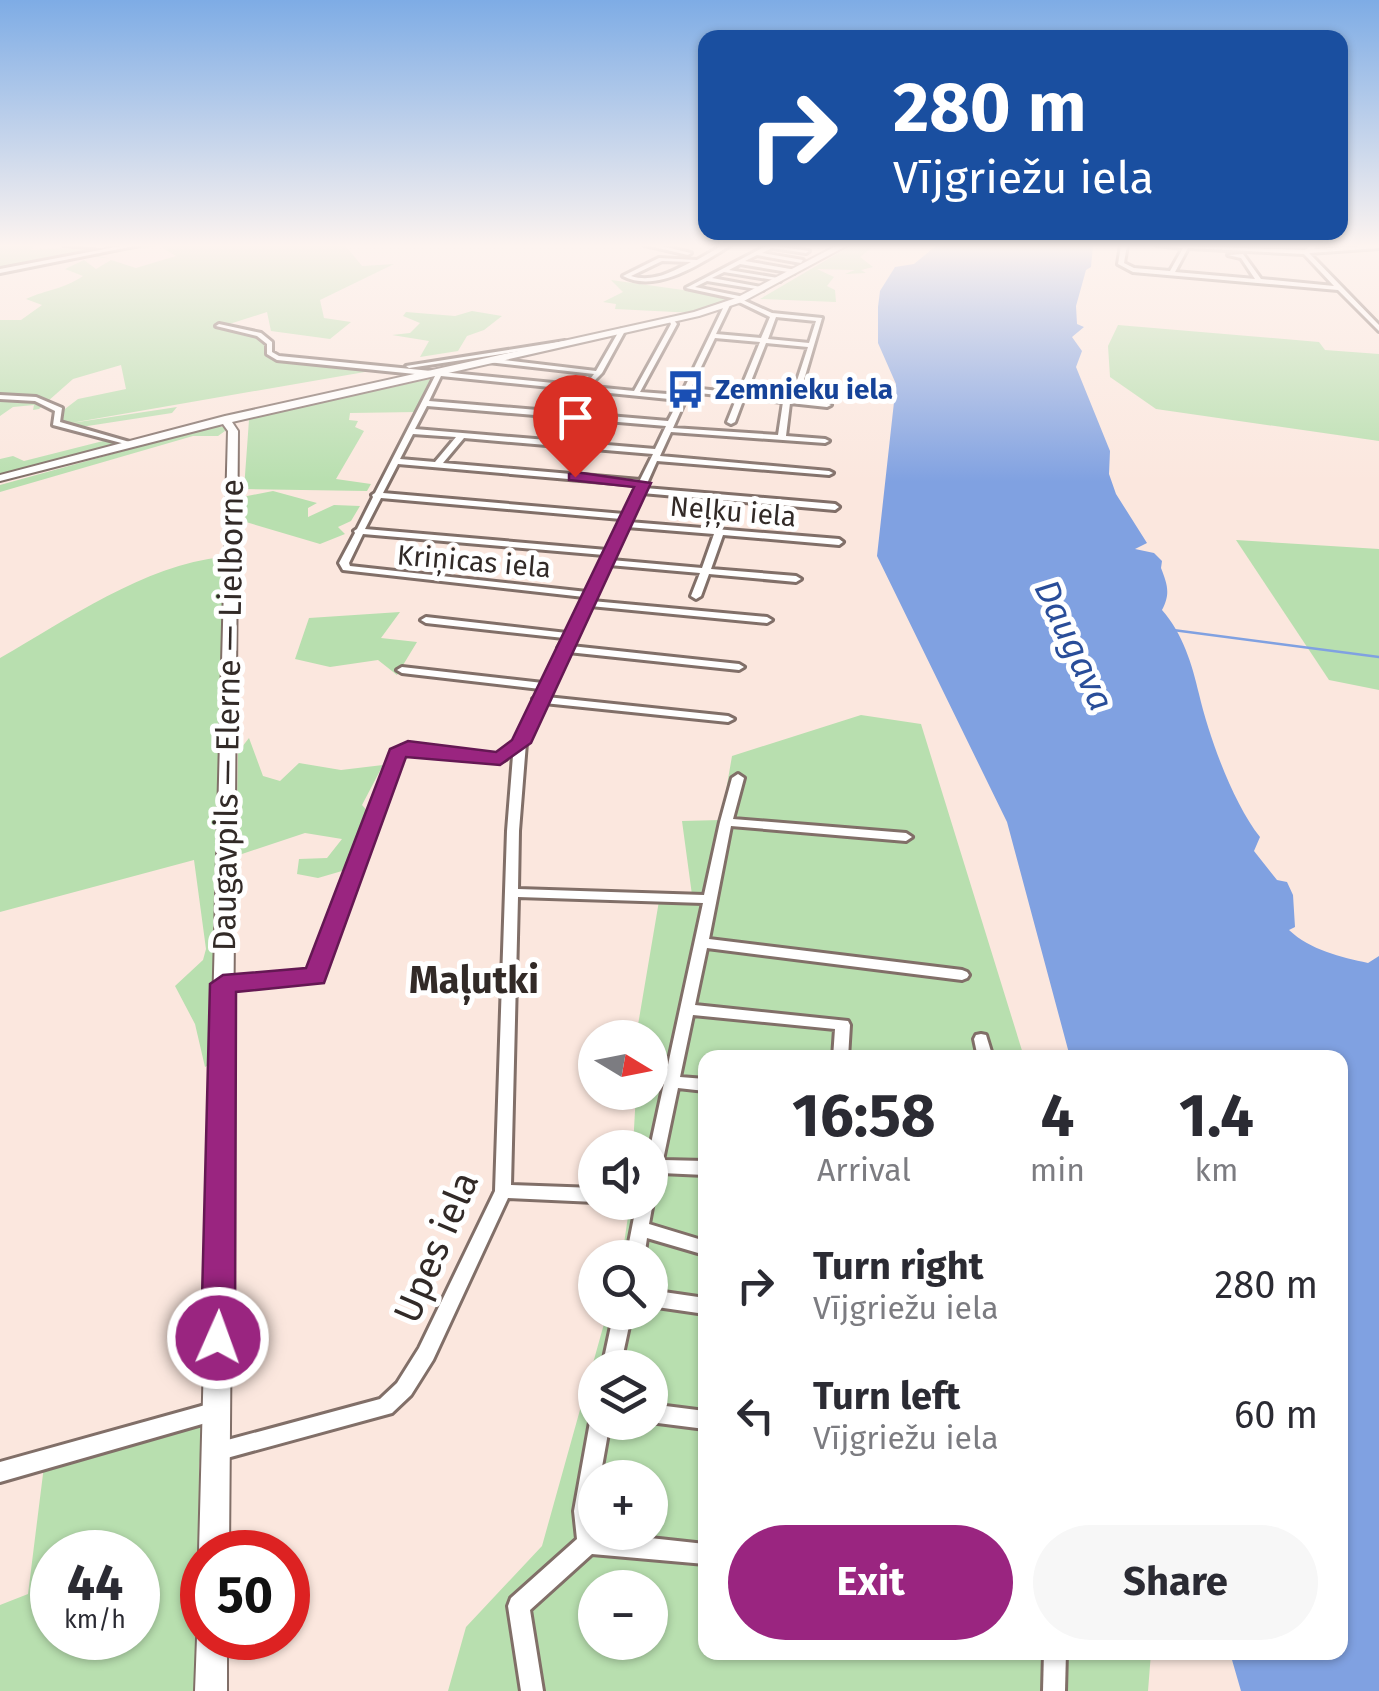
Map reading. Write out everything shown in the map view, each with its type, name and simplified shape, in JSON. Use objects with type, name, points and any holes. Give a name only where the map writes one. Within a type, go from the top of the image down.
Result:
[{"type":"main road","points":[[0,478],[225,419],[654,324]]},
{"type":"main road","name":"Daugavpils — Elerne — Lielborne","points":[[214,1530],[232,431],[225,419]]},
{"type":"main road","points":[[211,1691],[212,1660]]},
{"type":"street","points":[[636,393],[674,324]]},
{"type":"street","points":[[500,759],[520,743],[544,686],[721,324]]},
{"type":"street","points":[[731,422],[771,324]]},
{"type":"street","points":[[782,438],[817,324]]},
{"type":"street","points":[[220,326],[259,334],[267,339],[269,353],[277,358],[636,393],[742,396],[827,404]]},
{"type":"street","points":[[588,388],[622,331]]},
{"type":"street","points":[[714,336],[812,345]]},
{"type":"street","points":[[392,369],[566,343]]},
{"type":"street","points":[[488,360],[598,372]]},
{"type":"street","points":[[558,368],[606,360]]},
{"type":"street","points":[[431,374],[424,403],[358,531],[796,579]]},
{"type":"street","points":[[0,396],[42,401],[60,410],[56,423],[130,443]]},
{"type":"street","points":[[424,403],[825,441]]},
{"type":"street","points":[[410,430],[828,472]]},
{"type":"street","points":[[438,464],[462,435]]},
{"type":"street","points":[[394,461],[834,507]]},
{"type":"street","name":"Neļķu iela","points":[[376,494],[718,533],[839,542]]},
{"type":"street","name":"Kriņicas iela","points":[[358,531],[344,563],[354,572],[766,620]]},
{"type":"street","points":[[696,596],[718,533]]},
{"type":"street","points":[[426,620],[739,667]]},
{"type":"street","points":[[402,670],[544,686]]},
{"type":"street","points":[[538,699],[728,720]]},
{"type":"street","name":"Upes iela","points":[[216,1452],[385,1407],[426,1354],[503,1191],[520,743]]},
{"type":"street","points":[[223,984],[315,976],[397,753],[408,748],[500,759],[518,770]]},
{"type":"street","points":[[662,1130],[738,778]]},
{"type":"street","points":[[726,822],[906,837]]},
{"type":"street","points":[[512,893],[710,899]]},
{"type":"street","points":[[701,943],[962,975]]},
{"type":"street","points":[[688,1009],[843,1025],[841,1050]]},
{"type":"street","points":[[981,1039],[984,1050]]},
{"type":"street","points":[[671,1082],[698,1085]]},
{"type":"street","points":[[668,1166],[698,1168]]},
{"type":"street","points":[[503,1191],[578,1195]]},
{"type":"street","points":[[639,1240],[642,1220]]},
{"type":"street","points":[[641,1229],[698,1246]]},
{"type":"street","points":[[668,1301],[698,1305]]},
{"type":"street","points":[[0,1472],[216,1411]]},
{"type":"street","points":[[668,1415],[698,1419]]},
{"type":"street","points":[[535,1690],[519,1606],[579,1550]]},
{"type":"street","points":[[666,1550],[698,1553]]},
{"type":"street","points":[[1054,1691],[1055,1660]]},
{"type":"green space","points":[[0,324],[230,324],[220,327],[260,337],[271,358],[382,369],[65,424],[177,407],[172,413],[81,427],[60,424],[61,412],[78,399],[126,389],[121,365],[73,379],[39,409],[33,410],[34,405],[13,407],[0,416]]},
{"type":"green space","points":[[270,324],[349,324],[330,339],[271,331]]},
{"type":"green space","points":[[419,324],[492,324],[467,336],[458,351],[420,357],[429,341],[392,335],[410,333]]},
{"type":"green space","points":[[1118,325],[1319,342],[1325,350],[1379,354],[1379,441],[1156,409],[1110,377],[1108,346]]},
{"type":"green space","points":[[434,378],[417,412],[350,413],[349,420],[358,421],[355,427],[364,431],[336,479],[371,484],[367,491],[244,489],[249,420],[234,422]]},
{"type":"green space","points":[[210,427],[224,427],[225,431],[218,436],[193,436],[0,492],[0,485]]},
{"type":"green space","points":[[111,439],[122,443],[0,476],[0,459],[13,456],[24,461]]},
{"type":"green space","points":[[273,491],[317,503],[308,508],[308,517],[334,505],[360,506],[351,521],[338,527],[345,534],[320,544],[246,522],[242,497]]},
{"type":"green space","points":[[1236,540],[1379,549],[1379,690],[1329,680]]},
{"type":"green space","points":[[223,557],[216,1061],[205,1067],[195,1024],[175,986],[203,960],[206,949],[194,860],[0,912],[0,658],[135,582],[193,562]]},
{"type":"green space","points":[[400,612],[381,638],[417,642],[397,675],[378,660],[330,667],[295,659],[309,618]]},
{"type":"green space","points":[[861,715],[921,724],[1022,1050],[698,1050],[698,1660],[1150,1660],[1148,1691],[448,1691],[466,1627],[542,1546],[578,1417],[578,1440],[668,1440],[668,1350],[597,1350],[602,1330],[668,1330],[668,1240],[625,1240],[627,1220],[668,1220],[668,1130],[634,1130],[635,1110],[668,1110],[668,1020],[639,1020],[660,895],[692,895],[682,821],[721,820],[732,756]]},
{"type":"green space","points":[[249,738],[263,776],[280,781],[299,763],[341,770],[383,765],[362,805],[379,824],[366,864],[318,878],[297,874],[299,859],[327,858],[342,839],[305,833],[236,856],[238,752]]},
{"type":"green space","points":[[205,1424],[199,1467],[199,1530],[180,1530],[180,1660],[198,1660],[198,1691],[0,1691],[0,1605],[28,1594],[30,1578],[30,1660],[160,1660],[160,1530],[36,1530],[44,1466]]},
{"type":"water","name":"Daugava","points":[[878,324],[1084,327],[1072,337],[1082,351],[1076,367],[1110,451],[1109,474],[1116,494],[1147,543],[1135,549],[1154,553],[1162,561],[1167,593],[1162,610],[1186,650],[1223,769],[1260,837],[1254,851],[1277,880],[1287,882],[1293,895],[1295,927],[1289,930],[1306,943],[1337,955],[1368,963],[1379,956],[1379,1691],[1241,1691],[1232,1660],[1348,1660],[1348,1050],[1068,1050],[1007,822],[877,556],[896,384],[878,343]]},
{"type":"waterway","points":[[1173,630],[1379,657]]},
{"type":"place","name":"Zemnieku iela","points":[[685,389]]},
{"type":"district","name":"Maļutki","points":[[474,980]]},
{"type":"route","points":[[218,1338],[223,984],[315,976],[344,908],[397,753],[408,748],[500,759],[520,743],[643,483],[575,477]]}]
